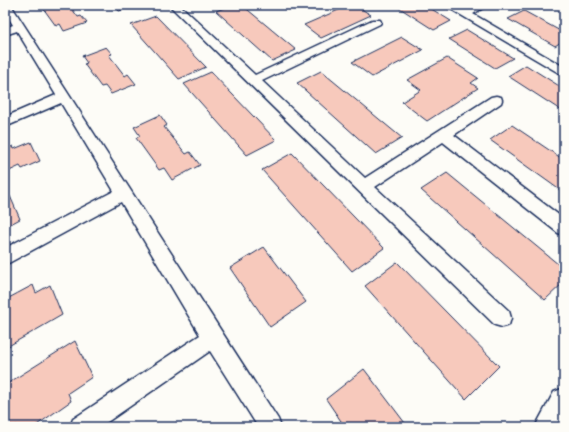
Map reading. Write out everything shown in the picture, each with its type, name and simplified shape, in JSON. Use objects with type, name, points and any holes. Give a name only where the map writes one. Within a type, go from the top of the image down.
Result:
[{"type":"main road","points":[[550,427],[564,402]]},
{"type":"street","points":[[6,5],[12,29],[64,98],[270,427]]},
{"type":"street","points":[[449,5],[564,72]]},
{"type":"street","points":[[466,14],[483,5]]},
{"type":"street","points":[[181,6],[254,80],[502,318]]},
{"type":"street","points":[[254,80],[376,22]]},
{"type":"street","points":[[5,122],[64,98]]},
{"type":"street","points":[[365,186],[496,100]]},
{"type":"street","points":[[444,134],[564,228]]},
{"type":"street","points":[[5,257],[124,193]]},
{"type":"street","points":[[81,427],[213,338]]},
{"type":"building","points":[[45,5],[69,5],[78,17],[81,16],[87,23],[64,31],[60,24],[56,26],[43,8],[46,7]]},
{"type":"building","points":[[114,5],[137,5],[119,11]]},
{"type":"building","points":[[232,5],[242,5],[296,50],[272,61],[216,11]]},
{"type":"building","points":[[350,5],[355,5],[371,15],[321,38],[304,25]]},
{"type":"building","points":[[395,5],[425,5],[451,21],[434,30]]},
{"type":"building","points":[[524,11],[564,33],[564,40],[555,46],[508,19]]},
{"type":"building","points":[[156,16],[206,67],[179,79],[131,25]]},
{"type":"building","points":[[467,30],[513,58],[495,68],[449,39]]},
{"type":"building","points":[[402,37],[423,50],[372,77],[352,62]]},
{"type":"building","points":[[106,47],[112,54],[109,55],[125,76],[128,74],[136,84],[111,94],[105,86],[101,87],[84,64],[87,63],[82,56]]},
{"type":"building","points":[[447,58],[478,78],[471,83],[478,88],[427,121],[402,102],[421,90],[407,80]]},
{"type":"building","points":[[526,65],[564,89],[564,110],[562,111],[508,76]]},
{"type":"building","points":[[321,71],[402,138],[376,154],[297,83]]},
{"type":"building","points":[[211,72],[276,140],[247,155],[184,84]]},
{"type":"building","points":[[160,115],[167,125],[164,127],[186,154],[190,152],[200,165],[172,180],[164,168],[159,170],[136,138],[140,136],[134,127]]},
{"type":"building","points":[[512,125],[564,160],[564,193],[490,140]]},
{"type":"building","points":[[31,142],[40,161],[22,169],[20,166],[5,173],[5,150],[13,146],[14,149]]},
{"type":"building","points":[[292,153],[384,248],[352,271],[262,170]]},
{"type":"building","points":[[447,173],[564,269],[564,282],[545,300],[421,190]]},
{"type":"building","points":[[10,196],[20,219],[5,227],[5,199]]},
{"type":"building","points":[[264,247],[306,302],[270,327],[230,268]]},
{"type":"building","points":[[397,262],[499,366],[466,399],[365,286]]},
{"type":"building","points":[[33,285],[36,293],[50,285],[62,315],[5,348],[5,300]]},
{"type":"building","points":[[75,341],[92,377],[68,393],[71,401],[34,427],[18,427],[17,425],[14,427],[5,427],[5,385]]},
{"type":"building","points":[[364,369],[408,427],[345,427],[326,399]]}]
